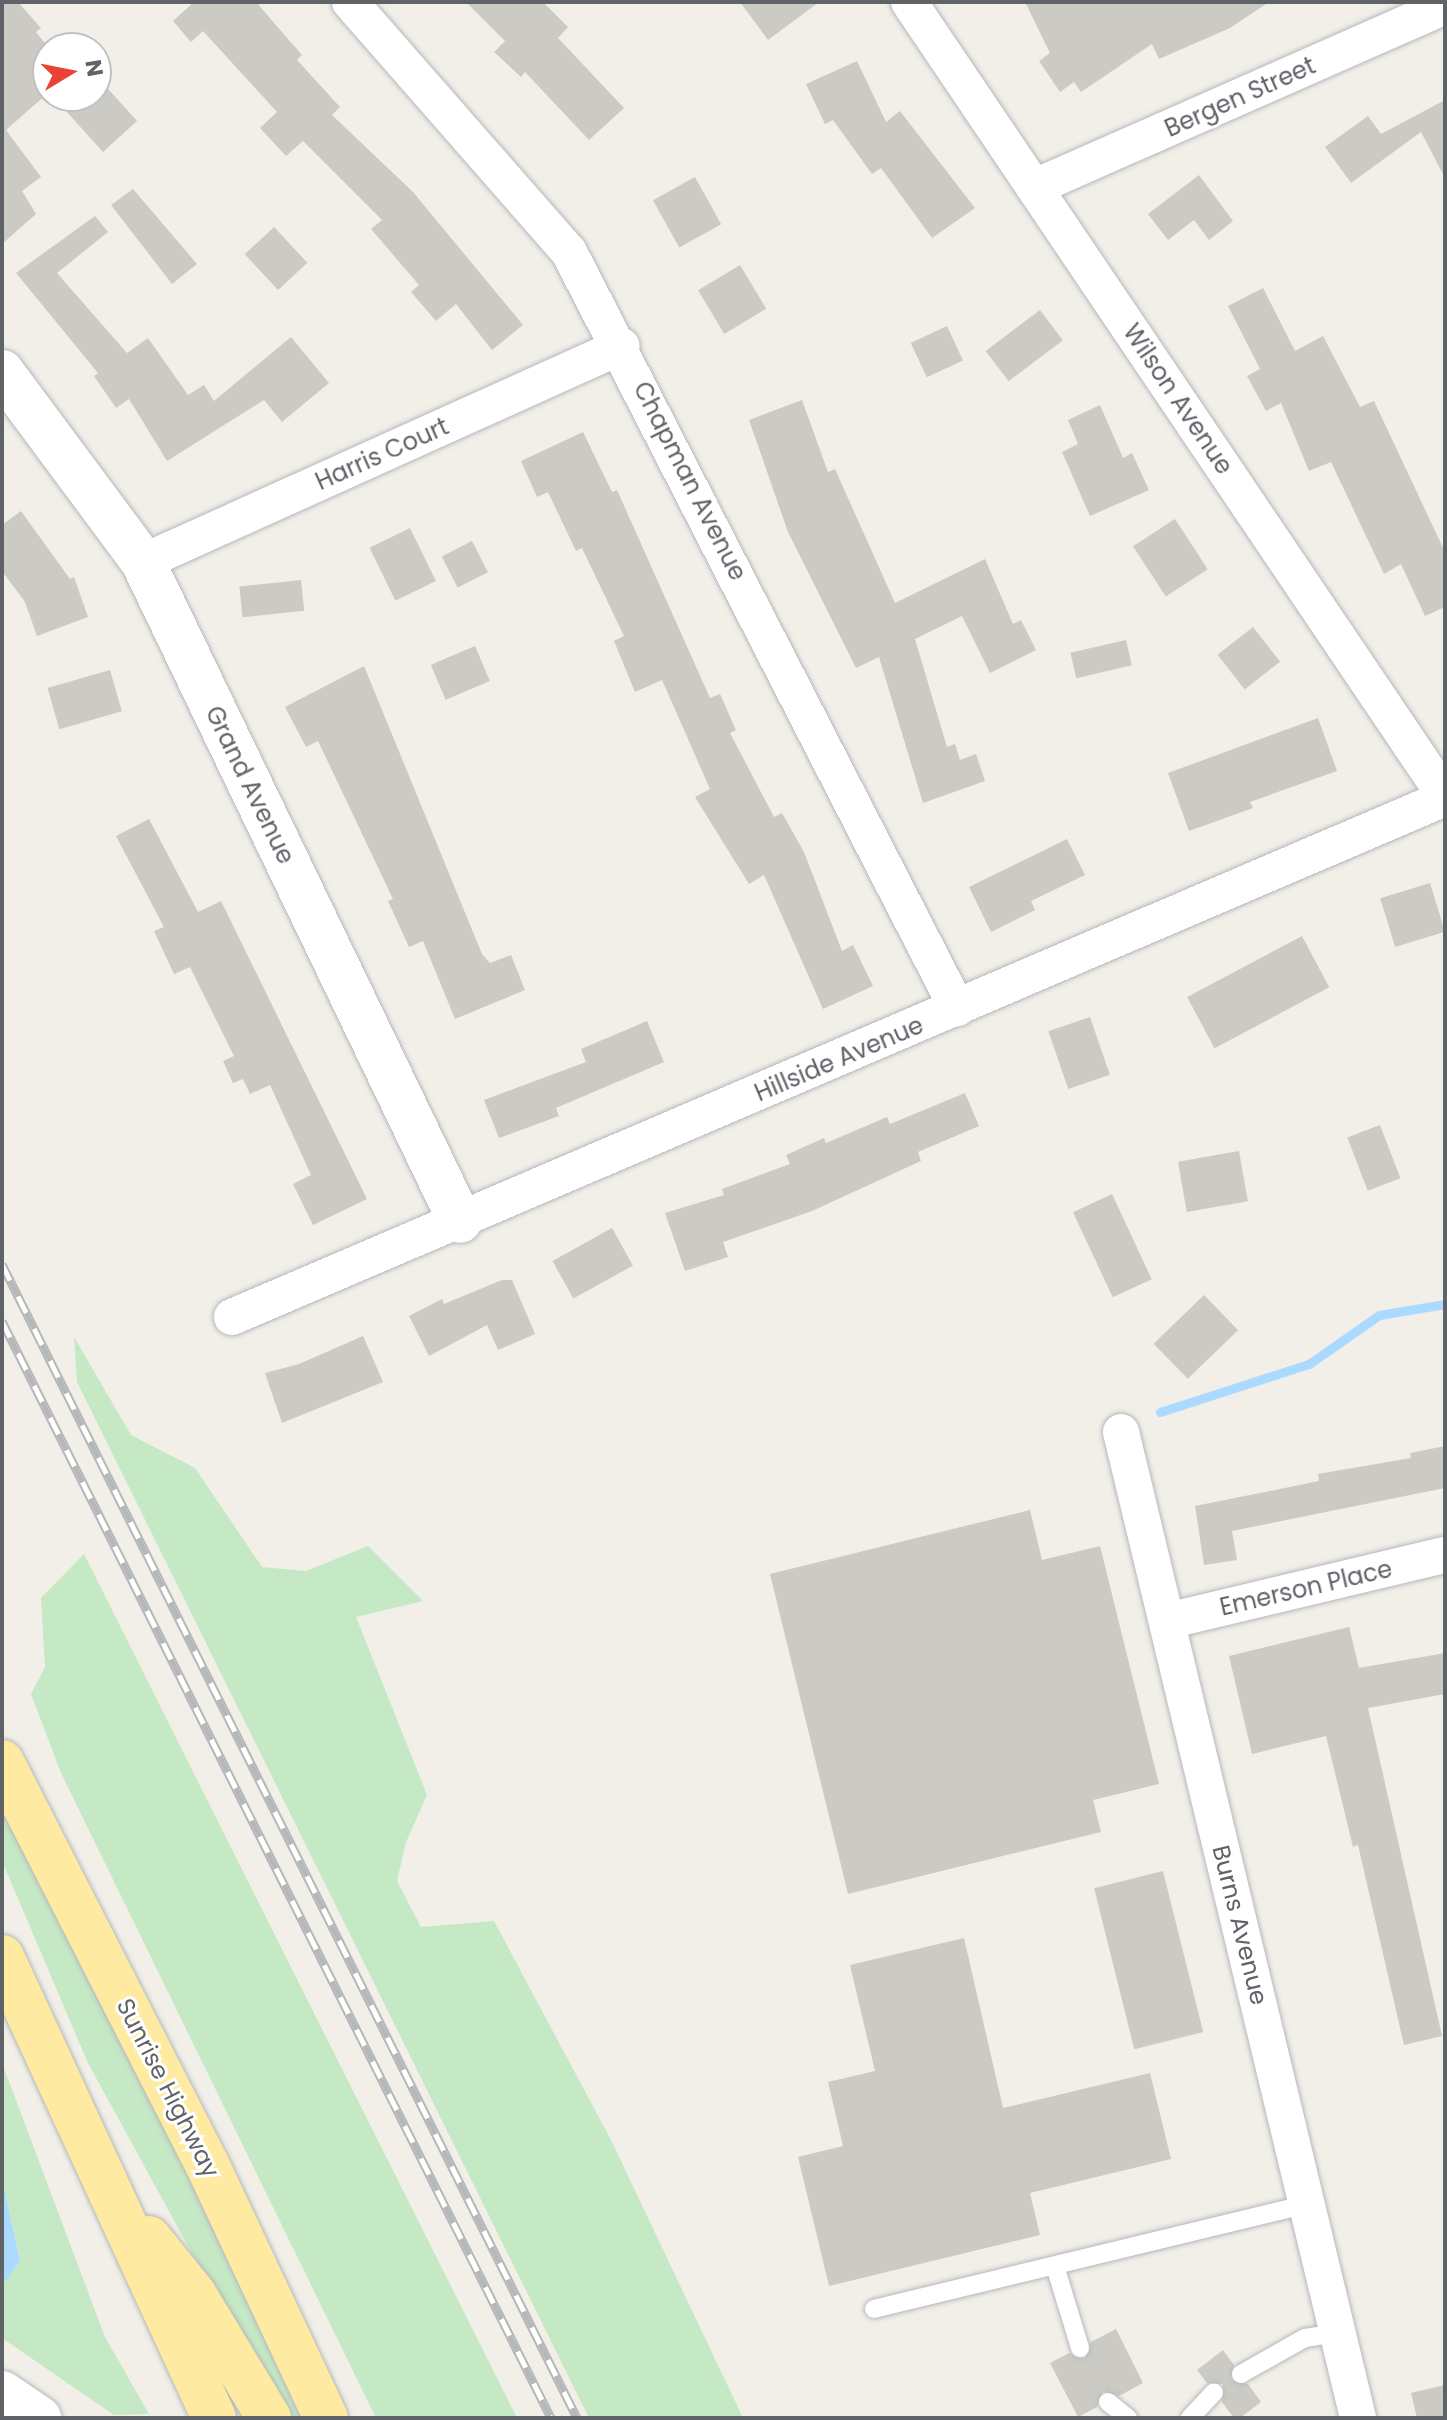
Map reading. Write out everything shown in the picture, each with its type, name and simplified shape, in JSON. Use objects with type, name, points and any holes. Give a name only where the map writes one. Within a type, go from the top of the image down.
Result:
[{"type":"highway","name":"Sunrise Highway","points":[[2,1762],[206,2162],[326,2418]]},
{"type":"highway","points":[[2,1957],[214,2418]]},
{"type":"highway","points":[[110,2190],[194,2294],[269,2418]]},
{"type":"street","name":"Chapman Avenue","points":[[350,2],[569,252],[622,346],[957,1008]]},
{"type":"street","name":"Wilson Avenue","points":[[909,2],[1445,797]]},
{"type":"street","name":"Bergen Street","points":[[1035,187],[1445,6]]},
{"type":"street","name":"Harris Court","points":[[143,562],[622,346]]},
{"type":"street","name":"Grand Avenue","points":[[2,372],[143,562],[460,1221]]},
{"type":"street","name":"Hillside Avenue","points":[[232,1317],[1445,797]]},
{"type":"street","name":"Burns Avenue","points":[[1121,1432],[1358,2418]]},
{"type":"street","name":"Emerson Place","points":[[1167,1621],[1445,1555]]},
{"type":"street","points":[[2,2393],[39,2418]]},
{"type":"lane","points":[[874,2309],[1307,2204]]},
{"type":"lane","points":[[1055,2266],[1080,2348]]},
{"type":"lane","points":[[1241,2374],[1305,2338],[1338,2333]]},
{"type":"lane","points":[[1190,2418],[1214,2392]]},
{"type":"lane","points":[[1108,2402],[1128,2418]]},
{"type":"green space","points":[[74,1337],[131,1435],[195,1468],[262,1567],[306,1571],[368,1546],[423,1601],[356,1617],[427,1795],[406,1842],[397,1881],[421,1927],[494,1921],[611,2140],[743,2418],[589,2418],[77,1382]]},
{"type":"green space","points":[[84,1554],[517,2418],[376,2418],[61,1773],[31,1694],[45,1667],[41,1598]]},
{"type":"green space","points":[[2,1808],[184,2166],[301,2418],[282,2418],[88,2063],[2,1861]]},
{"type":"green space","points":[[2,2063],[105,2337],[149,2414],[114,2415],[2,2338],[2,2286],[20,2260],[2,2179]]},
{"type":"water","points":[[2,2179],[20,2261],[2,2286]]},
{"type":"building","points":[[2,2],[18,2],[41,28],[32,32],[32,107],[6,130],[41,177],[22,191],[36,214],[2,244]]},
{"type":"building","points":[[194,2],[256,2],[302,55],[297,60],[340,107],[332,115],[413,192],[523,325],[492,350],[456,304],[436,321],[411,292],[419,285],[371,229],[382,220],[303,141],[286,156],[260,128],[277,112],[203,31],[191,42],[173,21]]},
{"type":"building","points":[[466,2],[543,2],[568,27],[558,38],[624,108],[589,140],[525,72],[521,77],[494,52],[505,41]]},
{"type":"building","points":[[740,2],[819,2],[768,40]]},
{"type":"building","points":[[1025,2],[1269,2],[1230,28],[1159,59],[1152,44],[1081,92],[1074,82],[1060,92],[1039,61],[1050,53]]},
{"type":"building","points":[[857,61],[886,122],[900,111],[975,208],[932,238],[881,168],[872,174],[833,120],[825,124],[806,84]]},
{"type":"building","points":[[112,93],[137,121],[103,152],[67,112],[112,112]]},
{"type":"building","points":[[1445,100],[1445,178],[1421,132],[1351,183],[1325,147],[1368,116],[1381,134]]},
{"type":"building","points":[[1199,175],[1233,221],[1209,240],[1194,220],[1168,240],[1148,214]]},
{"type":"building","points":[[695,177],[721,224],[679,248],[653,200]]},
{"type":"building","points":[[133,189],[197,264],[172,284],[111,205]]},
{"type":"building","points":[[95,216],[108,232],[57,273],[127,353],[148,338],[188,395],[204,385],[214,401],[291,337],[329,383],[282,422],[264,400],[167,461],[129,399],[116,408],[94,376],[98,373],[16,273]]},
{"type":"building","points":[[274,227],[307,263],[278,290],[245,254]]},
{"type":"building","points":[[740,265],[766,309],[724,334],[698,290]]},
{"type":"building","points":[[1263,288],[1295,351],[1323,336],[1360,407],[1374,401],[1445,552],[1445,607],[1425,616],[1401,564],[1384,574],[1331,462],[1309,471],[1281,403],[1266,411],[1247,376],[1260,369],[1228,306]]},
{"type":"building","points":[[1040,310],[1063,340],[1009,381],[986,351]]},
{"type":"building","points":[[947,326],[963,360],[927,377],[911,343]]},
{"type":"building","points":[[802,400],[828,472],[835,469],[895,603],[985,559],[1013,624],[1021,620],[1036,650],[990,673],[962,616],[915,639],[947,747],[955,744],[960,760],[976,754],[985,781],[923,803],[879,657],[856,668],[788,532],[749,420]]},
{"type":"building","points":[[1100,405],[1123,458],[1132,453],[1149,490],[1090,516],[1062,452],[1078,444],[1068,420]]},
{"type":"building","points":[[583,432],[612,492],[617,490],[710,698],[720,694],[736,730],[730,733],[774,817],[782,813],[804,852],[842,951],[853,945],[873,986],[823,1009],[764,875],[749,884],[695,797],[710,789],[662,680],[635,692],[614,641],[624,636],[582,548],[576,551],[548,492],[537,497],[521,461]]},
{"type":"building","points":[[21,511],[70,579],[74,577],[88,617],[37,636],[25,602],[2,571],[2,525]]},
{"type":"building","points":[[1175,519],[1208,569],[1166,597],[1133,546]]},
{"type":"building","points":[[410,528],[436,581],[395,601],[370,548]]},
{"type":"building","points":[[472,541],[488,572],[458,588],[442,556]]},
{"type":"building","points":[[301,580],[304,611],[243,617],[239,586]]},
{"type":"building","points":[[1253,627],[1280,662],[1245,689],[1218,655]]},
{"type":"building","points":[[1126,640],[1132,665],[1076,678],[1070,653]]},
{"type":"building","points":[[475,646],[490,681],[446,700],[431,665]]},
{"type":"building","points":[[364,666],[482,954],[490,963],[511,955],[525,990],[455,1019],[423,941],[409,947],[388,901],[393,899],[318,741],[306,747],[285,707]]},
{"type":"building","points":[[110,670],[122,711],[59,729],[48,688]]},
{"type":"building","points":[[1318,718],[1337,771],[1250,802],[1253,808],[1189,831],[1168,773]]},
{"type":"building","points":[[149,819],[198,912],[221,901],[367,1199],[313,1225],[293,1184],[311,1175],[270,1085],[250,1094],[243,1079],[233,1083],[223,1061],[234,1056],[190,967],[174,974],[154,931],[164,927],[116,836]]},
{"type":"building","points":[[1067,839],[1085,875],[1031,901],[1035,910],[991,932],[969,887]]},
{"type":"building","points":[[1430,883],[1445,932],[1395,947],[1380,898]]},
{"type":"building","points":[[1302,936],[1329,987],[1214,1048],[1187,997]]},
{"type":"building","points":[[1090,1017],[1110,1075],[1068,1089],[1048,1031]]},
{"type":"building","points":[[647,1021],[664,1062],[556,1108],[559,1116],[499,1138],[484,1100],[586,1062],[581,1049]]},
{"type":"building","points":[[965,1093],[979,1126],[918,1152],[921,1161],[812,1211],[723,1242],[728,1257],[685,1271],[665,1213],[724,1195],[722,1189],[790,1164],[786,1155],[824,1138],[826,1143],[887,1117],[890,1124]]},
{"type":"building","points":[[1380,1125],[1400,1178],[1368,1191],[1347,1138]]},
{"type":"building","points":[[1239,1151],[1248,1201],[1187,1212],[1178,1162]]},
{"type":"building","points":[[1112,1194],[1152,1279],[1113,1297],[1073,1212]]},
{"type":"building","points":[[612,1228],[633,1266],[573,1299],[553,1261]]},
{"type":"building","points":[[502,1280],[512,1280],[535,1334],[498,1350],[487,1325],[429,1356],[409,1316],[442,1299],[444,1304]]},
{"type":"building","points":[[1204,1295],[1238,1330],[1188,1379],[1154,1344]]},
{"type":"building","points":[[363,1336],[383,1382],[282,1423],[265,1373],[299,1364]]},
{"type":"building","points":[[1445,1446],[1445,1488],[1232,1531],[1237,1560],[1204,1565],[1195,1506],[1319,1481],[1318,1474],[1411,1458],[1410,1453]]},
{"type":"building","points":[[1030,1510],[1042,1560],[1100,1546],[1159,1784],[1093,1800],[1101,1832],[848,1894],[770,1574]]},
{"type":"building","points":[[1349,1627],[1359,1668],[1445,1653],[1445,1694],[1368,1708],[1442,2036],[1404,2045],[1358,1845],[1353,1847],[1326,1736],[1252,1754],[1229,1656]]},
{"type":"building","points":[[1163,1871],[1203,2032],[1134,2049],[1094,1888]]},
{"type":"building","points":[[964,1938],[1003,2108],[1150,2073],[1171,2159],[1030,2193],[1040,2235],[829,2286],[798,2157],[843,2146],[828,2082],[875,2071],[850,1965]]},
{"type":"building","points":[[1116,2329],[1143,2383],[1119,2396],[1103,2391],[1097,2407],[1078,2417],[1050,2363],[1069,2353],[1084,2359],[1091,2342]]},
{"type":"building","points":[[1223,2350],[1234,2365],[1231,2380],[1248,2384],[1261,2402],[1240,2418],[1234,2418],[1222,2402],[1223,2384],[1207,2383],[1197,2370]]},
{"type":"building","points":[[1445,2385],[1445,2418],[1417,2418],[1411,2393]]},
{"type":"waterway","points":[[1160,1412],[1309,1364],[1379,1315],[1445,1304]]},
{"type":"railway","points":[[2,1264],[577,2418]]},
{"type":"railway","points":[[2,1321],[551,2418]]}]
